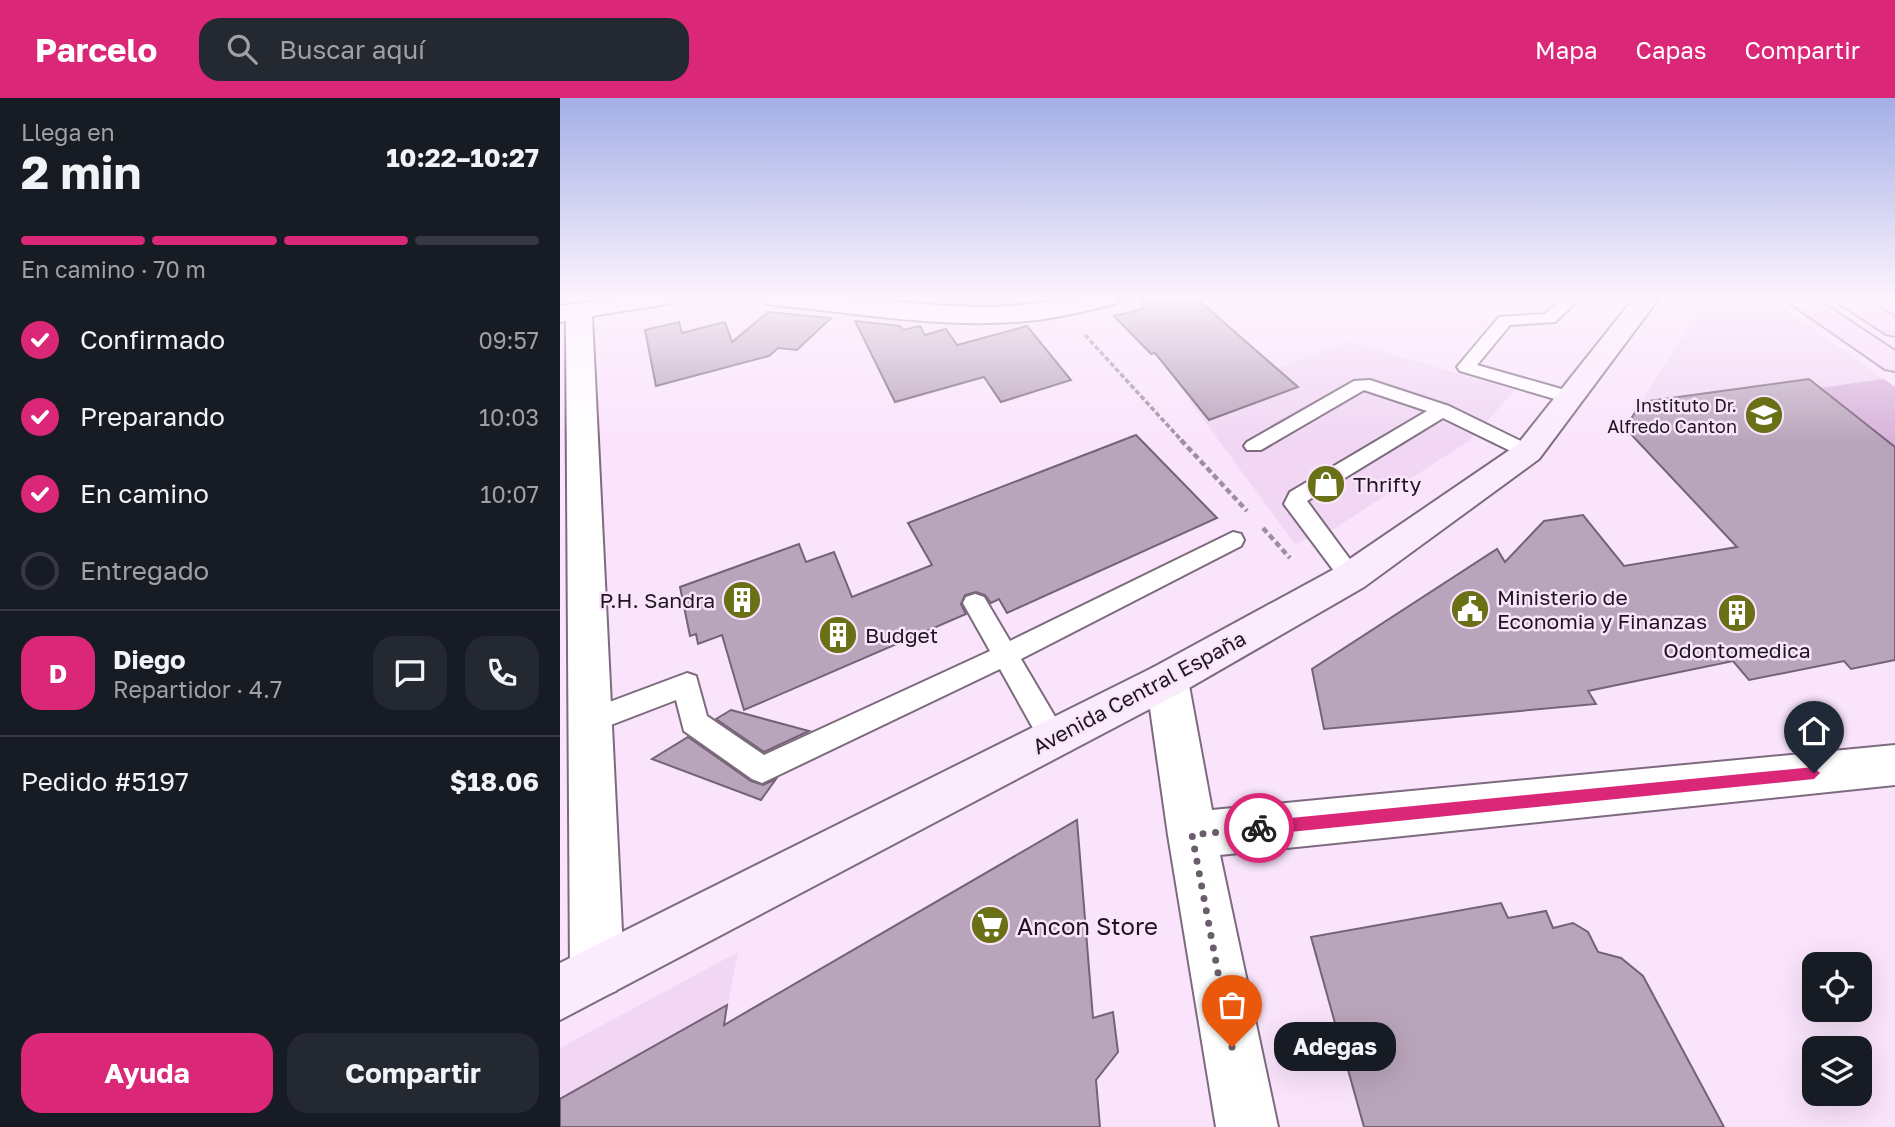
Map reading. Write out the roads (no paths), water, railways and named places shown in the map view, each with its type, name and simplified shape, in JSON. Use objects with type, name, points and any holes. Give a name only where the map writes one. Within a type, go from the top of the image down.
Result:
[{"type":"main road","name":"Avenida Central España","points":[[578,982],[1167,680],[1352,577],[1528,452],[1609,346]]},
{"type":"main road","points":[[1871,346],[1895,363]]},
{"type":"street","points":[[572,346],[590,721],[578,982]]},
{"type":"street","points":[[1167,680],[1192,835],[1247,1127]]},
{"type":"street","points":[[1192,835],[1895,765]]},
{"type":"lane","points":[[1483,346],[1465,367],[1572,398]]},
{"type":"lane","points":[[1254,446],[1360,385],[1380,386],[1442,410],[1528,452]]},
{"type":"lane","points":[[1352,577],[1295,504],[1298,497],[1442,410]]},
{"type":"lane","points":[[590,721],[687,684],[694,723],[762,770],[1005,655],[1233,540]]},
{"type":"lane","points":[[975,603],[1053,737]]},
{"type":"place","name":"Instituto Dr. Alfredo Canton","points":[[1764,415]]},
{"type":"place","name":"Thrifty","points":[[1326,484]]},
{"type":"place","name":"P.H. Sandra","points":[[742,600]]},
{"type":"place","name":"Ministerio de Economia y Finanzas","points":[[1470,609]]},
{"type":"place","name":"Odontomedica","points":[[1737,613]]},
{"type":"place","name":"Budget","points":[[838,635]]},
{"type":"place","name":"Ancon Store","points":[[990,925]]},
{"type":"place","name":"Adegas","points":[[1232,1047]]}]
